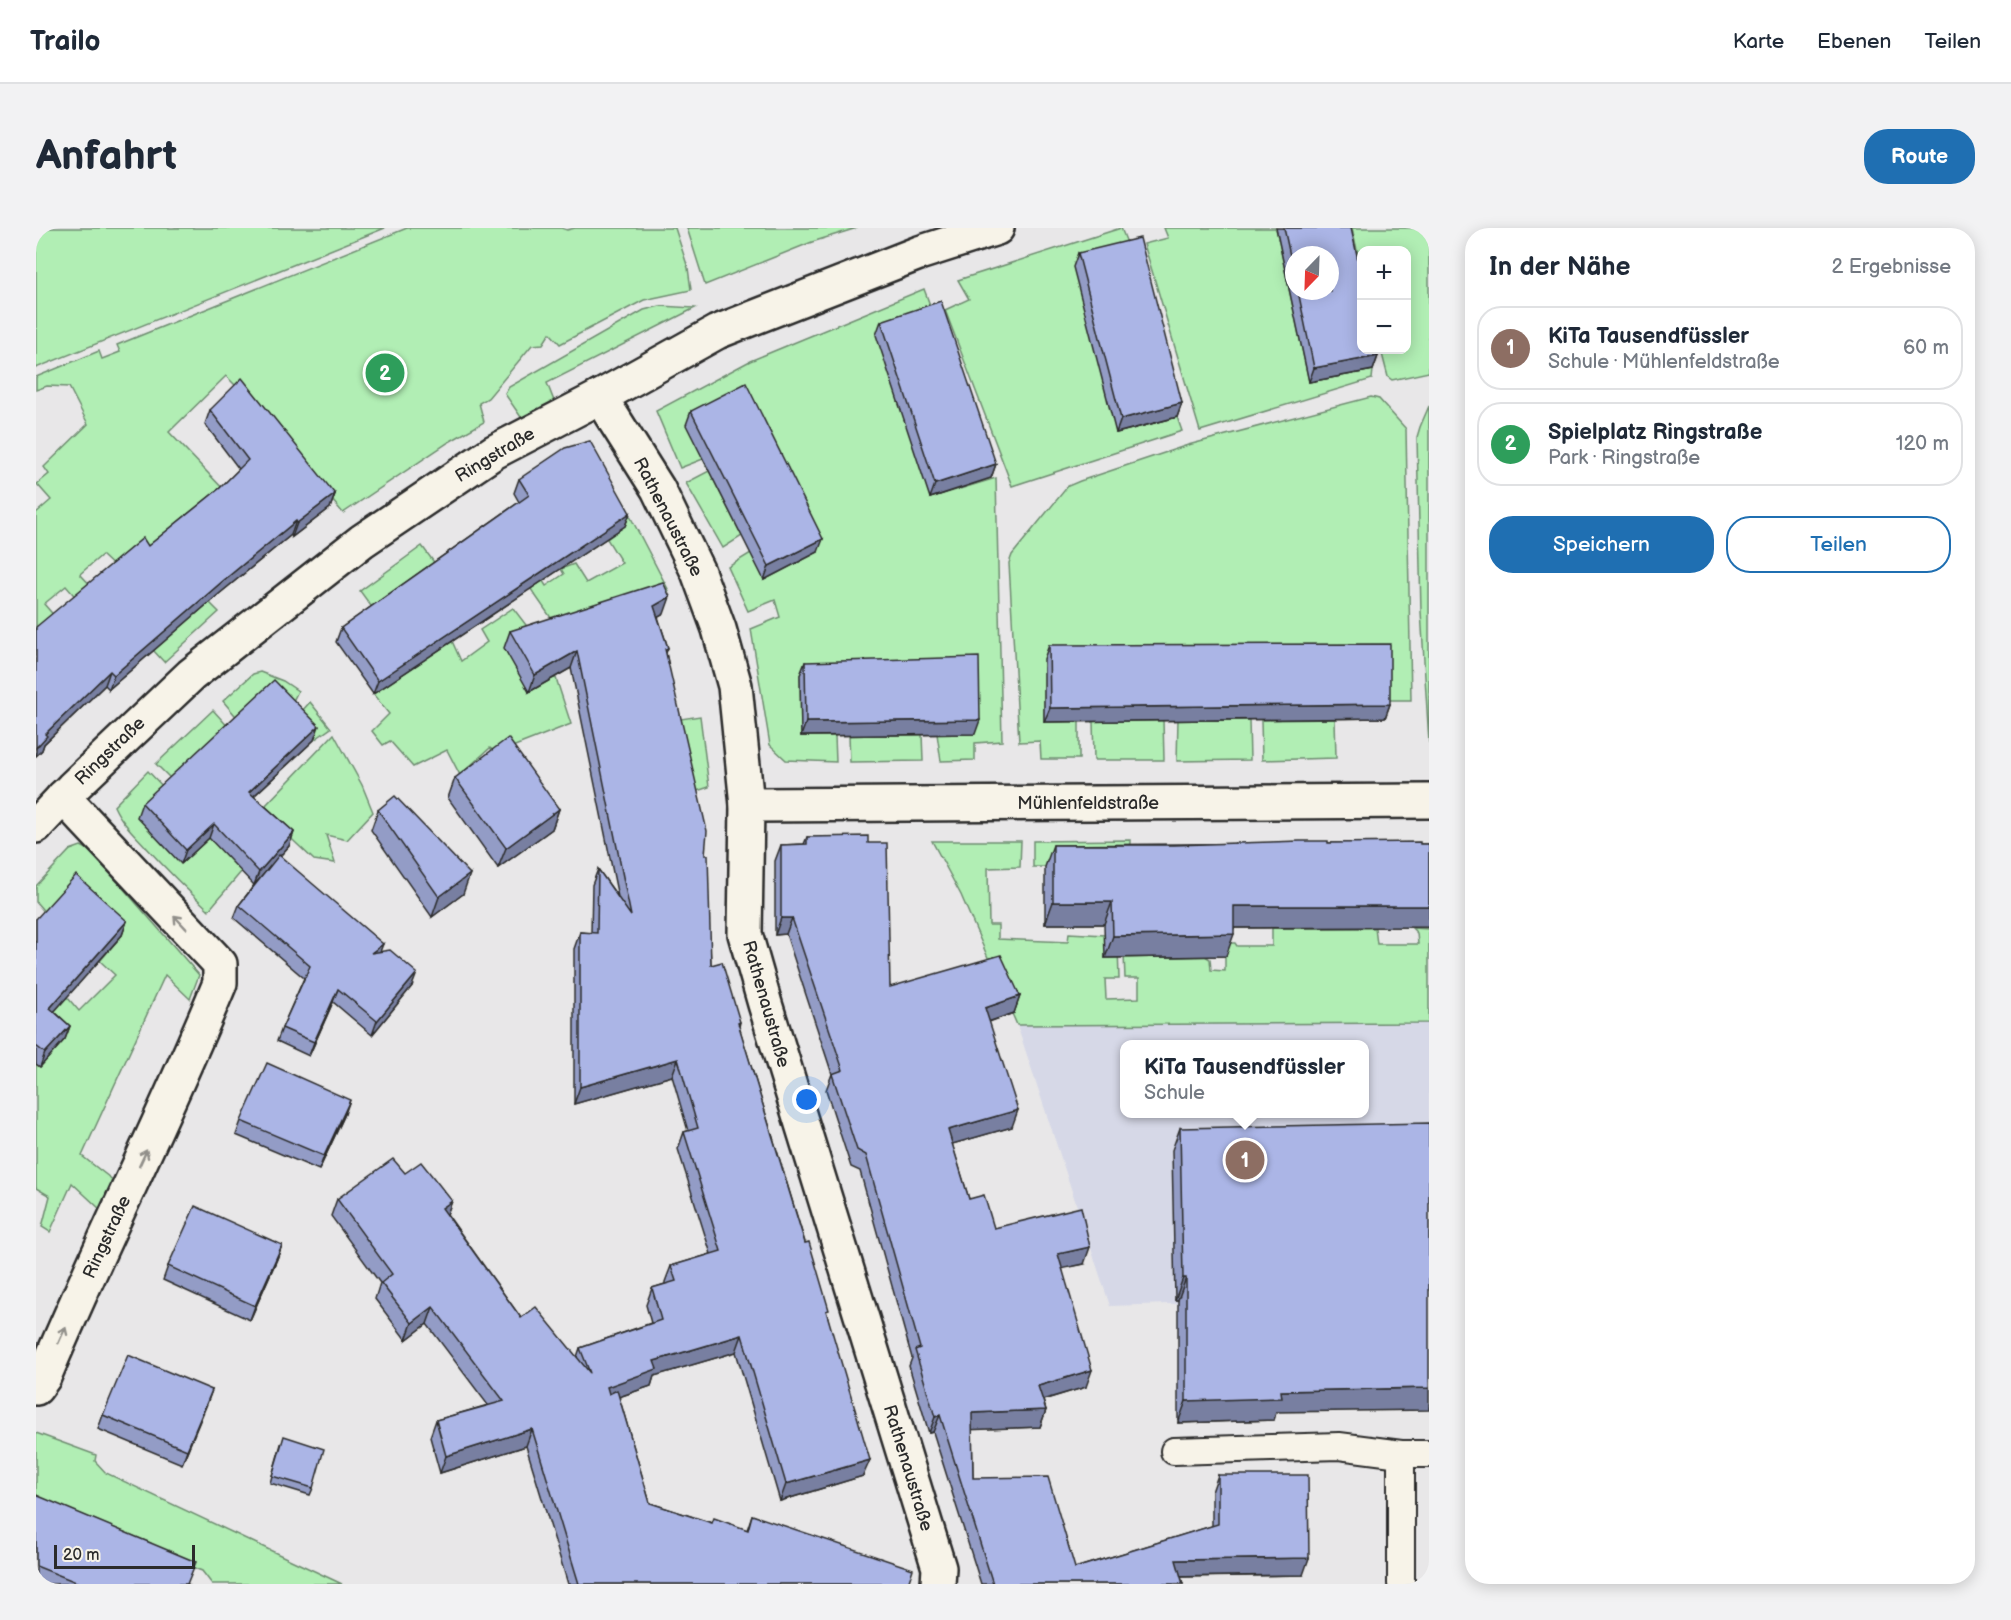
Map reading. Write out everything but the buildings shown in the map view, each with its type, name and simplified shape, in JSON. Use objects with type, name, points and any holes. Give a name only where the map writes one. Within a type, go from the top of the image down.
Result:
[{"type":"street","name":"Ringstraße","points":[[36,826],[178,685],[362,541],[494,452],[717,332],[887,265],[996,228]]},
{"type":"street","name":"Rathenaustraße","points":[[600,397],[658,489],[698,572],[719,629],[735,686],[747,805],[745,934],[939,1568],[938,1584]]},
{"type":"street","name":"Ringstraße","points":[[36,1388],[44,1377],[220,983],[220,964],[63,797]]},
{"type":"street","name":"Mühlenfeldstraße","points":[[747,805],[1429,801]]},
{"type":"lane","points":[[1174,1451],[1339,1446],[1401,1454],[1429,1454]]},
{"type":"lane","points":[[1401,1454],[1401,1584]]},
{"type":"shaded area","points":[[1429,1023],[1429,1295],[1110,1306],[1017,1025]]},
{"type":"green space","points":[[36,228],[385,228],[36,368]]},
{"type":"green space","points":[[407,228],[561,228],[567,230],[575,228],[675,228],[688,268],[691,290],[644,300],[560,344],[550,333],[543,344],[532,345],[488,398],[479,403],[484,422],[449,442],[343,513],[226,376],[169,432],[225,491],[117,569],[102,555],[80,574],[94,589],[79,601],[66,586],[44,604],[57,619],[36,646],[36,513],[51,500],[37,484],[49,474],[44,467],[88,424],[69,387],[47,386],[36,390],[36,377],[99,351],[102,359],[120,352],[117,345]]},
{"type":"green space","points":[[687,228],[857,228],[812,242],[705,285]]},
{"type":"green space","points":[[1121,228],[1131,253],[1117,433],[1177,417],[1182,431],[1012,486],[945,310],[969,299],[958,280]]},
{"type":"green space","points":[[1164,228],[1276,228],[1285,270],[1285,300],[1291,300],[1309,382],[1373,370],[1372,379],[1200,431],[1144,244],[1168,238]]},
{"type":"green space","points":[[1352,228],[1429,228],[1429,372],[1392,380],[1388,377],[1382,354],[1411,354],[1411,246],[1357,246],[1357,250]]},
{"type":"green space","points":[[924,289],[934,316],[930,498],[996,478],[1002,741],[975,743],[975,760],[941,761],[937,734],[800,675],[801,736],[835,736],[836,762],[786,760],[770,745],[751,629],[780,617],[775,600],[748,611],[728,567],[751,553],[703,459],[680,468],[656,411],[750,361]]},
{"type":"green space","points":[[660,306],[695,308],[547,383],[554,401],[548,409],[523,420],[505,394],[509,387],[644,310]]},
{"type":"green space","points":[[1371,397],[1379,399],[1406,429],[1411,700],[1385,700],[1045,659],[1044,721],[1079,721],[1079,759],[1041,759],[1040,741],[1019,742],[1009,563],[1012,555],[1068,486],[1188,445]]},
{"type":"green space","points":[[1429,406],[1429,743],[1421,611],[1417,437]]},
{"type":"green space","points":[[589,449],[629,514],[669,591],[642,604],[550,679],[556,678],[571,724],[502,751],[495,752],[490,748],[460,775],[447,750],[413,767],[390,741],[383,745],[372,731],[389,714],[373,694],[452,641],[461,661],[487,642],[480,630],[513,608],[529,629],[556,625],[512,562],[526,554],[546,586],[564,574],[561,569],[574,564],[586,583],[622,563],[607,539],[624,526]]},
{"type":"green space","points":[[709,471],[742,536],[723,548],[686,483]]},
{"type":"green space","points":[[422,546],[439,569],[376,613],[360,591]]},
{"type":"green space","points":[[209,602],[219,612],[164,662],[153,650]]},
{"type":"green space","points":[[260,672],[283,681],[298,691],[292,703],[302,711],[310,702],[331,728],[314,740],[240,721],[223,701],[253,674]]},
{"type":"green space","points":[[213,710],[231,730],[174,782],[156,764]]},
{"type":"green space","points":[[700,716],[709,787],[691,793],[674,720]]},
{"type":"green space","points":[[1335,719],[1336,758],[1262,760],[1261,720]]},
{"type":"green space","points":[[1163,720],[1164,760],[1094,760],[1093,721]]},
{"type":"green space","points":[[1178,720],[1249,720],[1250,760],[1177,761]]},
{"type":"green space","points":[[334,734],[362,785],[373,812],[347,840],[326,835],[335,863],[314,860],[279,827],[209,910],[132,833],[114,806],[148,771],[166,790],[226,822],[261,810]]},
{"type":"green space","points":[[922,734],[923,761],[850,762],[849,735]]},
{"type":"green space","points":[[1131,840],[1130,867],[1033,867],[1033,841]]},
{"type":"green space","points":[[932,841],[1021,841],[1020,867],[988,868],[989,925],[998,925],[998,939],[1068,942],[1069,933],[1105,935],[1118,947],[1119,979],[1105,979],[1106,999],[1139,998],[1139,978],[1125,978],[1123,930],[1205,956],[1210,959],[1211,970],[1225,971],[1225,943],[1235,943],[1237,946],[1272,946],[1272,928],[1375,928],[1377,944],[1418,944],[1417,933],[1412,928],[1429,929],[1429,1023],[1017,1025],[961,895]]},
{"type":"green space","points":[[81,846],[94,855],[199,975],[190,999],[165,975],[82,1156],[114,1181],[101,1210],[72,1183],[50,1232],[42,1227],[50,1196],[36,1188],[36,1064],[40,1067],[64,1039],[45,1022],[67,997],[79,1011],[115,975],[100,961],[122,935],[47,915],[36,902],[36,886],[70,850]]},
{"type":"green space","points":[[36,1433],[96,1455],[95,1461],[106,1473],[342,1584],[212,1584],[202,1571],[152,1552],[151,1543],[36,1496]]},
{"type":"place","name":"Spielplatz Ringstraße","points":[[385,373]]},
{"type":"place","name":"KiTa Tausendfüssler","points":[[1245,1160]]}]
